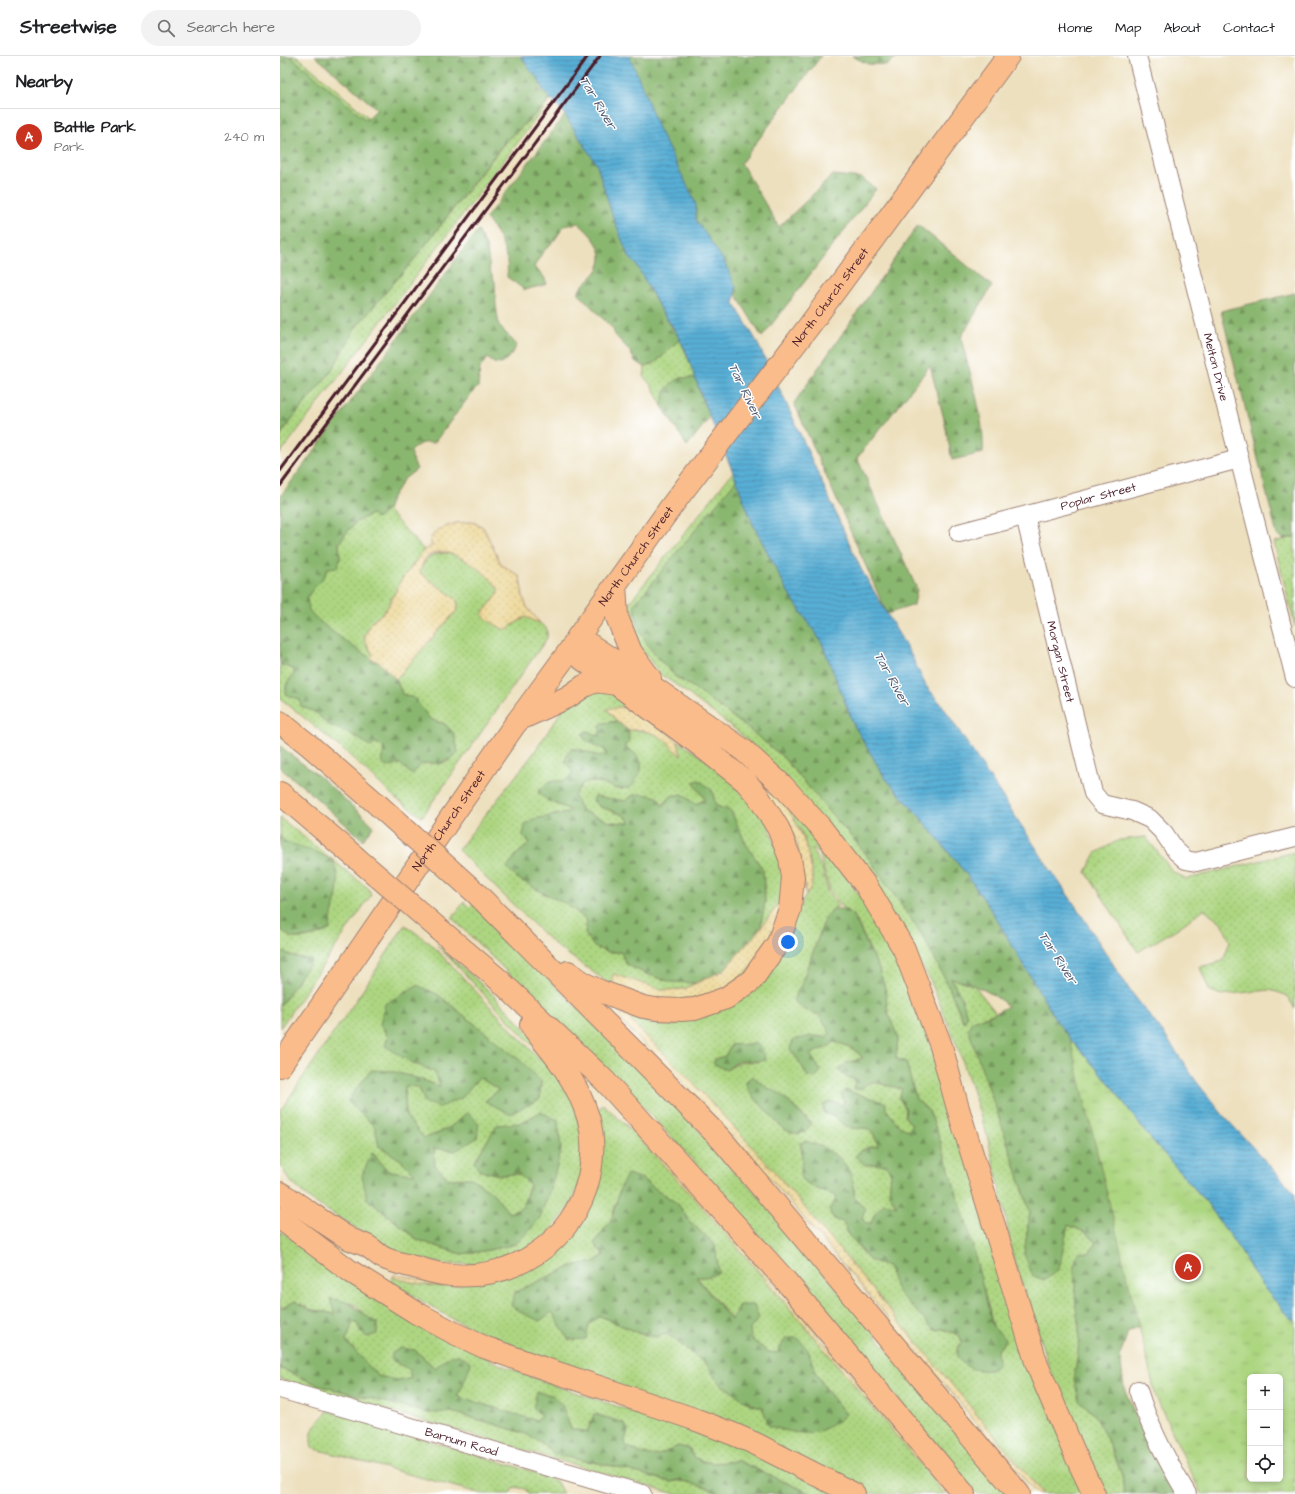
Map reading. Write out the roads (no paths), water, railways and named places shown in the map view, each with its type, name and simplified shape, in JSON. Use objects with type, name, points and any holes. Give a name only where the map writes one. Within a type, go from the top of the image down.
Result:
[{"type":"main road","name":"North Church Street","points":[[280,1066],[520,719],[673,504],[809,326],[1008,56]]},
{"type":"main road","points":[[615,586],[617,617],[631,652],[659,691]]},
{"type":"main road","points":[[280,722],[378,805],[564,969],[585,984],[630,1002],[656,1009],[695,1009],[726,998],[751,980],[778,943],[790,909],[793,877],[786,845],[768,810],[745,781],[701,746],[616,684],[574,643]]},
{"type":"main road","points":[[574,643],[659,691],[742,749],[782,785],[821,828],[867,887],[904,949],[941,1046],[957,1105],[1037,1365],[1074,1452],[1094,1494]]},
{"type":"main road","points":[[520,719],[568,697],[584,686],[596,682],[616,684]]},
{"type":"main road","points":[[280,793],[498,979],[605,1081],[785,1280],[964,1494]]},
{"type":"main road","points":[[483,899],[721,1139],[1019,1494]]},
{"type":"main road","points":[[284,1204],[367,1246],[381,1257],[401,1264],[444,1274],[473,1275],[505,1269],[536,1255],[563,1230],[576,1212],[586,1192],[593,1156],[589,1121],[584,1105],[565,1069],[498,979]]},
{"type":"main road","points":[[280,1180],[284,1204],[350,1270],[415,1312],[484,1347],[694,1419],[733,1434],[756,1444],[854,1494]]},
{"type":"street","name":"Melton Drive","points":[[1137,56],[1295,678]]},
{"type":"street","name":"Poplar Street","points":[[959,533],[1239,459]]},
{"type":"street","name":"Morgan Street","points":[[1025,516],[1093,793],[1102,804],[1132,811],[1150,819],[1164,833],[1176,851],[1186,860],[1196,862],[1295,837]]},
{"type":"street","name":"Barnum Road","points":[[280,1389],[642,1494]]},
{"type":"street","points":[[1138,1390],[1157,1440],[1187,1494]]},
{"type":"water","name":"Tar River","points":[[521,56],[629,56],[659,130],[696,205],[696,220],[724,261],[736,288],[734,303],[756,340],[783,396],[861,569],[911,655],[926,686],[942,705],[1129,989],[1164,1034],[1196,1081],[1223,1115],[1295,1193],[1295,1322],[1259,1282],[1241,1252],[1207,1203],[1146,1133],[1111,1085],[1070,1039],[1056,1020],[993,913],[967,875],[920,817],[885,778],[854,725],[822,643],[788,592],[752,522],[704,403],[685,349],[673,327],[662,312],[636,264],[630,258],[625,248],[611,211],[597,165],[565,115],[543,90],[538,78],[529,69]]},
{"type":"railway","points":[[280,471],[588,56]]},
{"type":"railway","points":[[280,486],[600,56]]},
{"type":"place","name":"Battle Park","points":[[1188,1267]]}]
